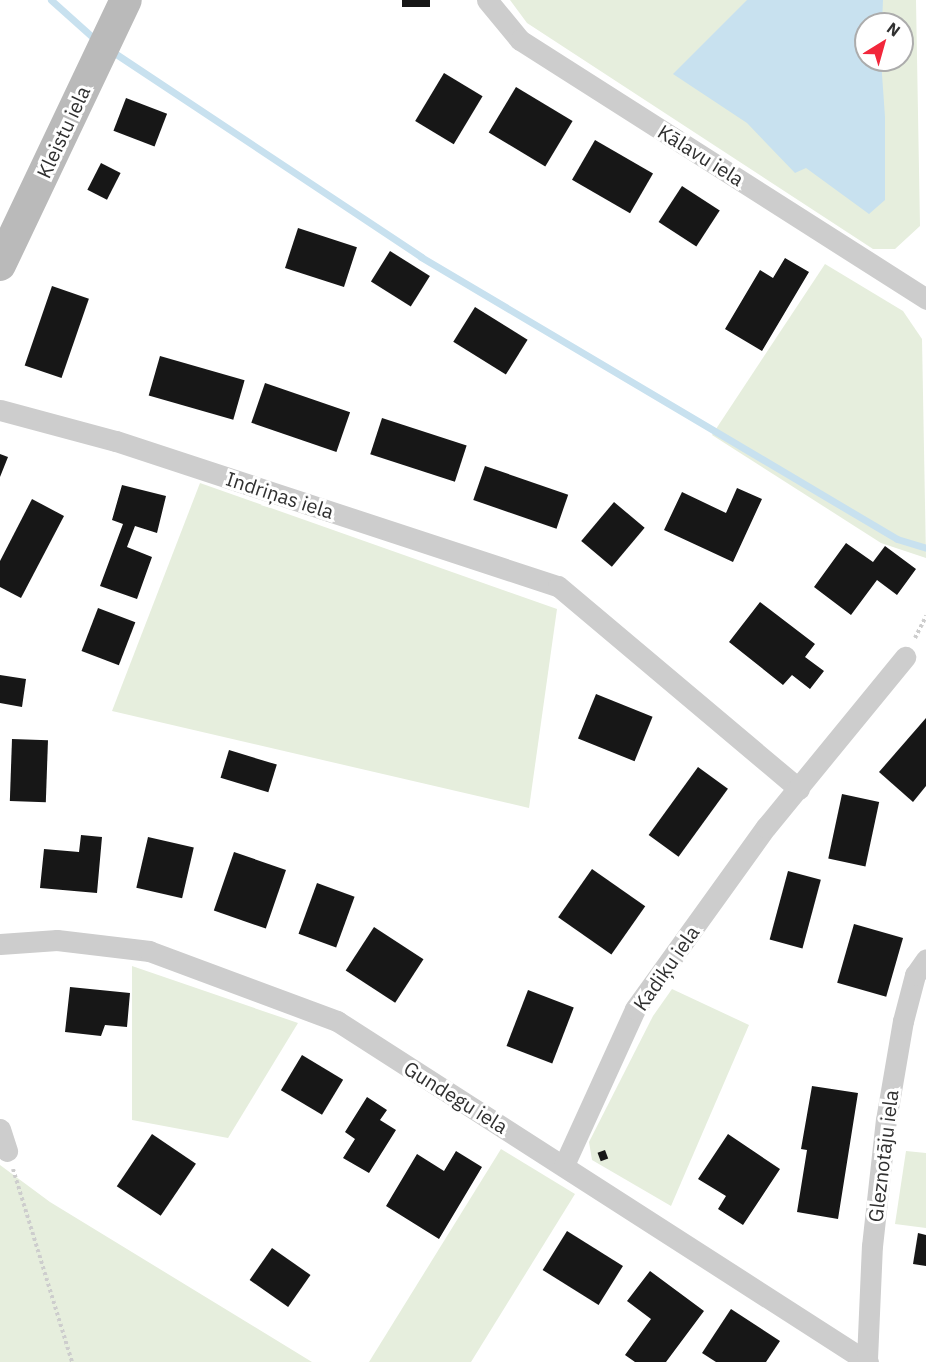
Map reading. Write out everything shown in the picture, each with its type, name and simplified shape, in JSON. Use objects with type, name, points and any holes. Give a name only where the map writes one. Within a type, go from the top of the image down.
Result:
[{"type":"street","name":"Kleistu iela","points":[[0,265],[126,0]]},
{"type":"street","name":"Kālavu iela","points":[[487,0],[520,40],[926,298]]},
{"type":"street","name":"Indriņas iela","points":[[0,410],[116,441],[558,586],[799,789]]},
{"type":"street","name":"Kadiķu iela","points":[[564,1165],[635,1009],[766,827],[905,657]]},
{"type":"street","name":"Gundegu iela","points":[[0,944],[57,940],[108,944],[148,951],[227,978],[337,1021],[868,1360]]},
{"type":"street","name":"Gleznotāju iela","points":[[868,1360],[872,1246],[886,1120],[915,975],[926,959]]},
{"type":"street","points":[[0,1129],[7,1151]]},
{"type":"path","points":[[7,1151],[72,1362]]},
{"type":"green space","points":[[510,0],[916,0],[920,226],[895,249],[873,249],[527,23]]},
{"type":"green space","points":[[825,264],[903,311],[922,339],[926,558],[881,543],[712,435]]},
{"type":"green space","points":[[200,483],[557,609],[529,808],[112,711]]},
{"type":"green space","points":[[132,966],[298,1023],[228,1138],[132,1120]]},
{"type":"green space","points":[[672,989],[749,1025],[671,1206],[592,1160],[589,1142],[653,1016]]},
{"type":"green space","points":[[501,1149],[575,1194],[471,1362],[369,1362]]},
{"type":"green space","points":[[906,1151],[926,1153],[926,1228],[895,1224]]},
{"type":"green space","points":[[0,1165],[50,1202],[312,1362],[0,1362]]},
{"type":"water","points":[[747,0],[883,0],[882,12],[854,12],[854,72],[882,72],[885,117],[885,200],[869,214],[806,168],[795,173],[747,123],[673,74]]},
{"type":"building","points":[[402,0],[430,0],[430,7],[402,7]]},
{"type":"building","points":[[444,73],[483,96],[454,144],[415,121]]},
{"type":"building","points":[[516,87],[573,121],[545,166],[489,132]]},
{"type":"building","points":[[126,98],[167,114],[155,146],[113,131]]},
{"type":"building","points":[[595,140],[653,174],[630,213],[572,180]]},
{"type":"building","points":[[101,163],[121,173],[107,200],[87,190]]},
{"type":"building","points":[[682,186],[720,211],[696,247],[659,222]]},
{"type":"building","points":[[298,228],[357,247],[344,287],[285,268]]},
{"type":"building","points":[[390,251],[430,276],[411,306],[371,282]]},
{"type":"building","points":[[785,258],[809,272],[762,351],[725,329],[760,270],[773,278]]},
{"type":"building","points":[[52,286],[89,299],[62,378],[25,365]]},
{"type":"building","points":[[475,307],[528,340],[506,375],[453,342]]},
{"type":"building","points":[[160,356],[245,380],[233,420],[149,395]]},
{"type":"building","points":[[265,383],[350,412],[336,452],[251,423]]},
{"type":"building","points":[[382,418],[467,446],[455,482],[370,454]]},
{"type":"building","points":[[0,454],[8,457],[0,477]]},
{"type":"building","points":[[485,466],[568,495],[556,529],[473,500]]},
{"type":"building","points":[[122,485],[166,496],[157,533],[135,526],[127,547],[152,557],[137,599],[100,586],[123,524],[112,520]]},
{"type":"building","points":[[737,488],[762,499],[733,562],[664,530],[682,492],[726,513]]},
{"type":"building","points":[[32,499],[64,516],[21,598],[0,587],[0,561]]},
{"type":"building","points":[[614,502],[645,528],[612,567],[581,541]]},
{"type":"building","points":[[846,543],[873,562],[885,546],[916,569],[897,595],[877,580],[851,615],[814,587]]},
{"type":"building","points":[[760,602],[815,644],[805,657],[824,671],[810,689],[792,675],[783,685],[729,642]]},
{"type":"building","points":[[98,608],[135,622],[119,665],[82,651]]},
{"type":"building","points":[[0,675],[26,679],[22,707],[0,703]]},
{"type":"building","points":[[596,694],[653,717],[635,761],[578,739]]},
{"type":"building","points":[[926,718],[926,786],[913,802],[879,772]]},
{"type":"building","points":[[12,739],[48,740],[46,802],[10,801]]},
{"type":"building","points":[[229,750],[277,765],[268,792],[221,778]]},
{"type":"building","points":[[698,767],[728,789],[679,857],[649,835]]},
{"type":"building","points":[[842,794],[879,802],[865,866],[828,859]]},
{"type":"building","points":[[81,835],[102,837],[97,893],[40,888],[44,849],[79,852]]},
{"type":"building","points":[[148,837],[194,848],[182,898],[136,888]]},
{"type":"building","points":[[234,852],[286,870],[266,929],[214,911]]},
{"type":"building","points":[[592,869],[645,906],[611,955],[558,917]]},
{"type":"building","points":[[788,871],[821,880],[802,948],[770,940]]},
{"type":"building","points":[[317,883],[355,897],[336,947],[299,934]]},
{"type":"building","points":[[854,924],[903,938],[886,997],[837,983]]},
{"type":"building","points":[[374,927],[423,959],[395,1003],[346,971]]},
{"type":"building","points":[[70,987],[130,993],[127,1027],[105,1025],[101,1036],[65,1032]]},
{"type":"building","points":[[528,990],[574,1008],[552,1064],[506,1046]]},
{"type":"building","points":[[302,1055],[343,1080],[322,1115],[281,1090]]},
{"type":"building","points":[[812,1086],[858,1093],[838,1219],[797,1212],[807,1150],[801,1149]]},
{"type":"building","points":[[367,1097],[387,1110],[380,1120],[396,1130],[369,1173],[343,1158],[355,1139],[345,1132]]},
{"type":"building","points":[[152,1134],[196,1164],[161,1216],[117,1186]]},
{"type":"building","points":[[728,1134],[780,1169],[743,1225],[718,1209],[726,1196],[698,1179]]},
{"type":"building","points":[[605,1150],[608,1158],[601,1161],[598,1153]]},
{"type":"building","points":[[456,1151],[482,1167],[439,1239],[386,1206],[417,1154],[444,1171]]},
{"type":"building","points":[[567,1231],[623,1266],[599,1305],[543,1270]]},
{"type":"building","points":[[918,1233],[926,1235],[926,1266],[913,1264]]},
{"type":"building","points":[[272,1248],[311,1275],[288,1307],[250,1280]]},
{"type":"building","points":[[650,1271],[704,1311],[666,1362],[635,1362],[625,1355],[651,1319],[627,1301]]},
{"type":"building","points":[[731,1309],[780,1341],[766,1362],[716,1362],[702,1353]]},
{"type":"waterway","points":[[51,0],[98,42]]},
{"type":"waterway","points":[[110,50],[421,257],[897,539],[926,548]]}]
